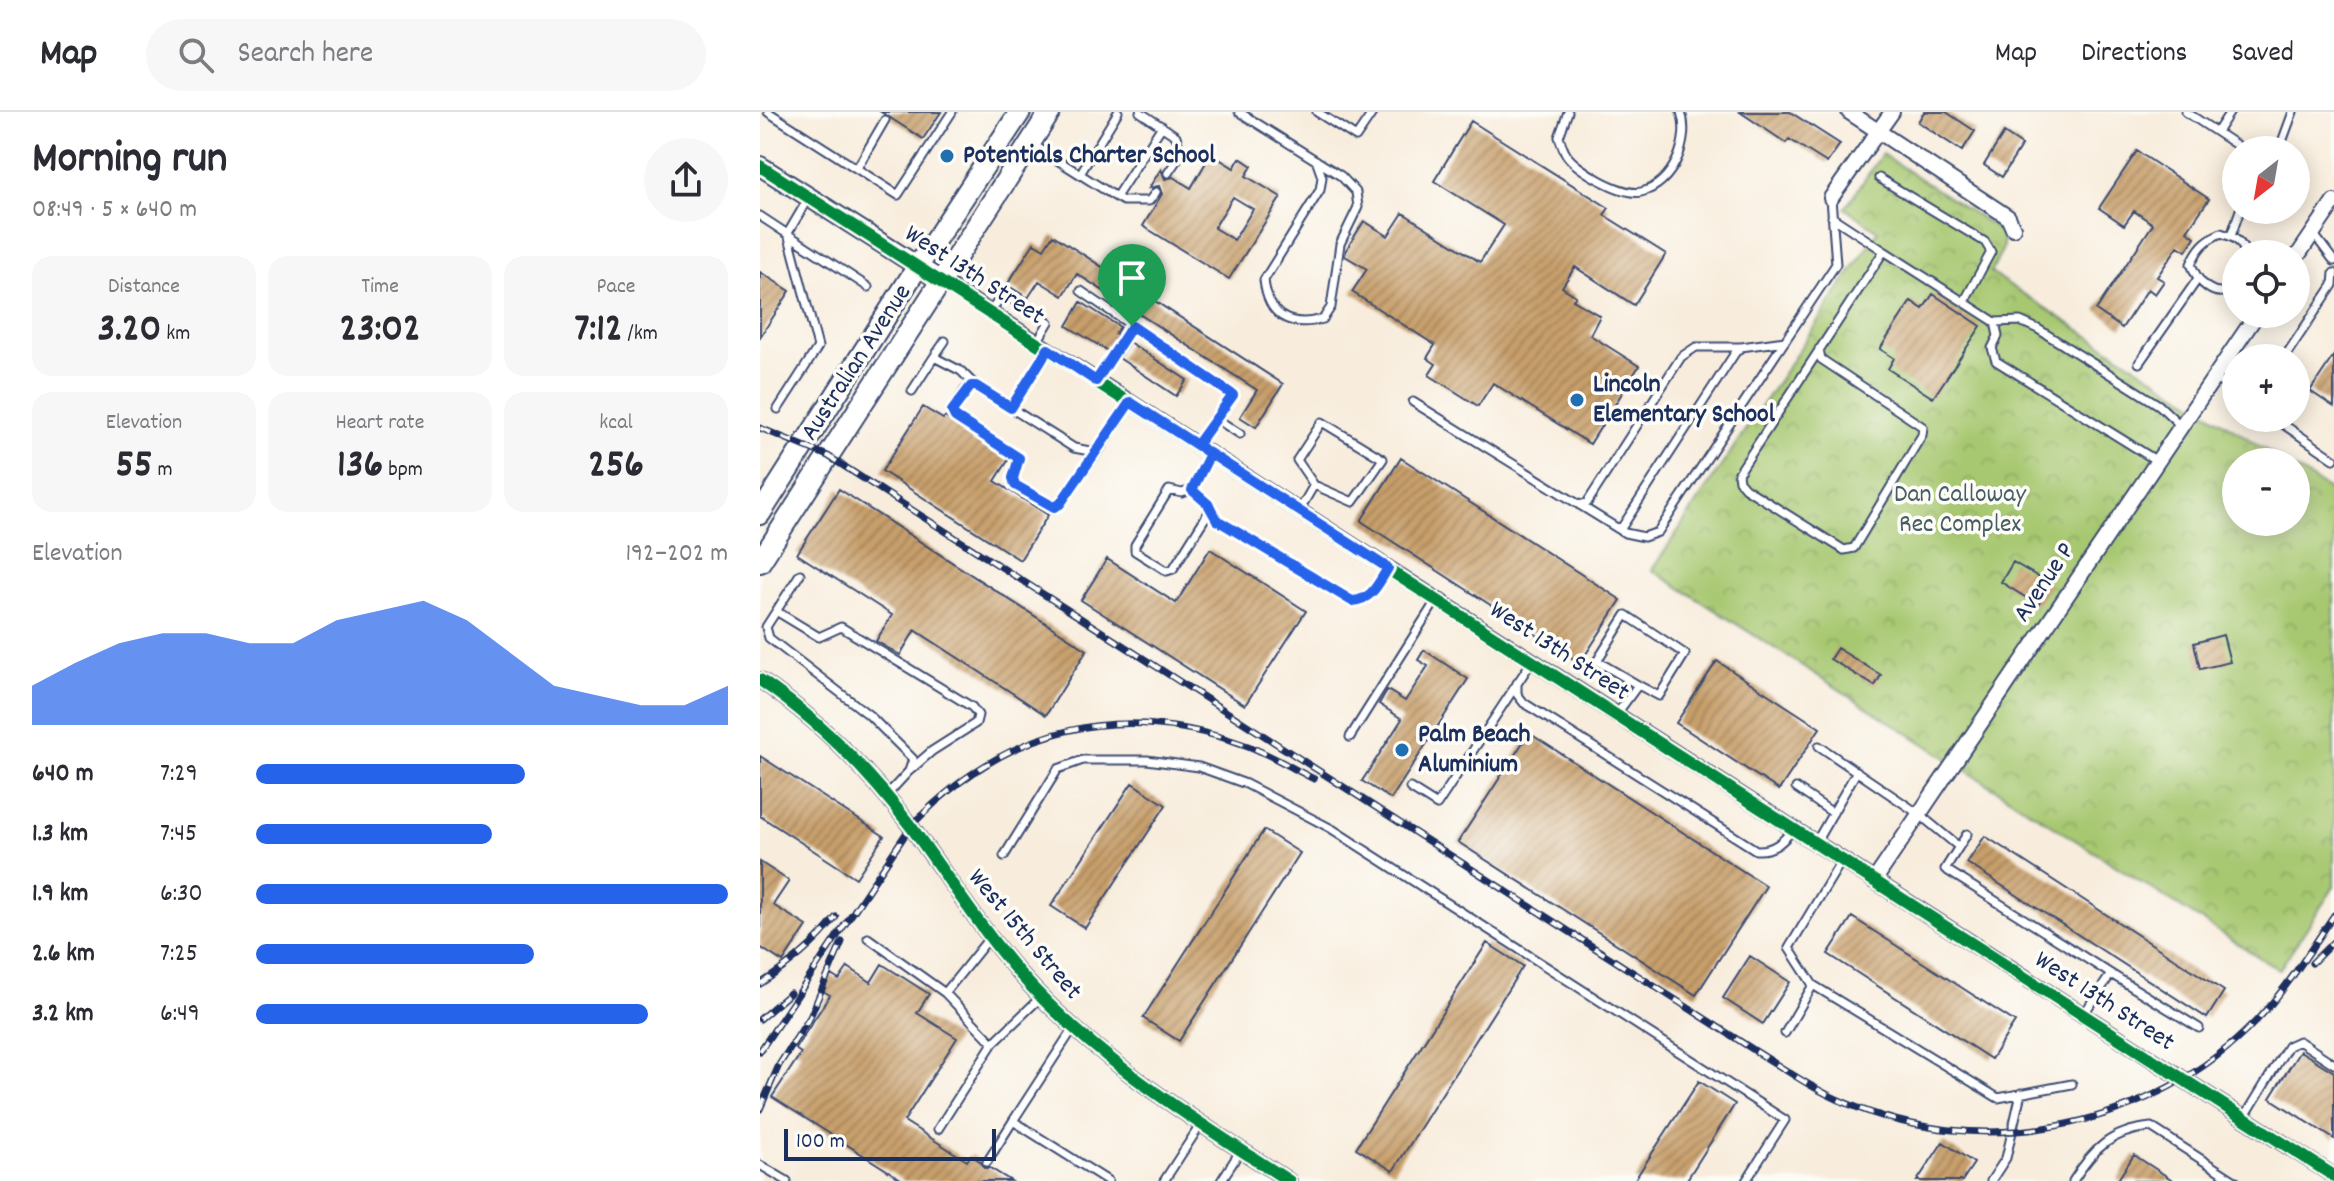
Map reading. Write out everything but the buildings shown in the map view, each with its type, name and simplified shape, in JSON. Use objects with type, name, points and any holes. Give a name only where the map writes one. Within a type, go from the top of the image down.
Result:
[{"type":"main road","name":"Australian Avenue","points":[[760,514],[1020,112]]},
{"type":"main road","name":"Australian Avenue","points":[[760,562],[1050,112]]},
{"type":"street","points":[[1849,112],[2008,217],[2013,228]]},
{"type":"street","points":[[1831,198],[1892,112]]},
{"type":"street","name":"West 13th Street","points":[[760,166],[2334,1176]]},
{"type":"street","points":[[2308,240],[2334,202]]},
{"type":"street","name":"Avenue P","points":[[1874,881],[2248,328]]},
{"type":"street","name":"West 15th Street","points":[[760,680],[826,732],[886,796],[990,937],[1074,1027],[1118,1066],[1289,1181]]},
{"type":"lane","points":[[768,112],[898,195],[952,112]]},
{"type":"lane","points":[[1080,174],[1118,112]]},
{"type":"lane","points":[[1140,112],[1176,136],[1181,154],[1168,173]]},
{"type":"lane","points":[[1239,112],[1316,160],[1341,176],[1356,192],[1358,207],[1340,244],[1331,307],[1323,319],[1295,323],[1271,305],[1264,280],[1320,190],[1322,177],[1316,160]]},
{"type":"lane","points":[[1317,112],[1356,137],[1373,112]]},
{"type":"lane","points":[[1568,112],[1559,137],[1567,156],[1579,167],[1622,192],[1640,193],[1657,186],[1675,163],[1686,132],[1681,112]]},
{"type":"lane","points":[[2186,112],[2223,136]]},
{"type":"lane","points":[[2217,132],[2230,112]]},
{"type":"lane","points":[[2284,136],[2293,112]]},
{"type":"lane","points":[[857,168],[885,120]]},
{"type":"lane","points":[[1116,197],[1162,126]]},
{"type":"lane","points":[[1030,142],[1123,201],[1149,201],[1156,192]]},
{"type":"lane","points":[[1879,178],[1985,242],[1991,252],[1964,302]]},
{"type":"lane","points":[[778,409],[818,347],[788,233],[809,197]]},
{"type":"lane","points":[[1413,402],[1625,533],[1644,537],[1658,532],[1836,264],[1831,198]]},
{"type":"lane","points":[[760,216],[868,287]]},
{"type":"lane","points":[[1832,217],[1995,322],[2020,321],[2038,329],[2159,405],[2181,426]]},
{"type":"lane","points":[[2231,236],[2235,224]]},
{"type":"lane","points":[[2222,291],[2208,289],[2197,280],[2191,264],[2197,250],[2207,240],[2221,233],[2235,240]]},
{"type":"lane","points":[[2313,233],[2334,261]]},
{"type":"lane","points":[[1819,349],[1821,359],[1923,427],[1922,435],[1854,548],[1844,550],[1745,488],[1738,474],[1819,349],[1884,251]]},
{"type":"lane","points":[[2294,344],[2332,291],[2334,273]]},
{"type":"lane","points":[[2139,363],[2197,280]]},
{"type":"lane","points":[[1081,291],[1233,395],[1215,418],[1192,490]]},
{"type":"lane","points":[[990,312],[1003,294],[1049,322],[1042,346],[1011,408]]},
{"type":"lane","points":[[1995,322],[1998,336],[1992,348],[1996,361],[2157,461]]},
{"type":"lane","points":[[1096,381],[1132,326]]},
{"type":"lane","points":[[912,391],[945,341]]},
{"type":"lane","points":[[1579,505],[1587,503],[1681,357],[1696,347],[1741,347],[1785,341]]},
{"type":"lane","points":[[1616,528],[1622,527],[1741,347]]},
{"type":"lane","points":[[934,357],[961,371],[976,386],[1074,448],[1100,449]]},
{"type":"lane","points":[[2214,378],[2222,383]]},
{"type":"lane","points":[[976,386],[965,390],[952,411],[955,417],[1019,458],[1013,478],[1015,485],[1054,507],[1060,504],[1100,449],[1130,402]]},
{"type":"lane","points":[[1215,418],[1240,434]]},
{"type":"lane","points":[[1322,422],[1383,459],[1353,502],[1314,485],[1297,460],[1322,422]]},
{"type":"lane","points":[[2294,432],[2334,459]]},
{"type":"lane","points":[[1299,511],[1314,485]]},
{"type":"lane","points":[[1192,490],[1182,493],[1169,490],[1135,545],[1135,551],[1167,571],[1173,569],[1210,510]]},
{"type":"lane","points":[[1192,490],[1208,504],[1217,520],[1352,601],[1363,600],[1371,594],[1388,568]]},
{"type":"lane","points":[[800,574],[766,627],[769,638],[849,699],[901,744],[913,759],[909,771]]},
{"type":"lane","points":[[1350,737],[1437,599]]},
{"type":"lane","points":[[776,611],[819,637],[841,627],[972,707],[978,715],[976,723],[932,751],[886,796]]},
{"type":"lane","points":[[1626,615],[1685,654],[1659,696],[1638,685],[1597,661],[1626,615]]},
{"type":"lane","points":[[1410,788],[1437,805],[1532,661]]},
{"type":"lane","points":[[1517,683],[1517,694],[1524,703],[1756,850],[1767,851],[1780,844],[1794,829]]},
{"type":"lane","points":[[1616,715],[1638,685]]},
{"type":"lane","points":[[1819,746],[1919,814],[1959,847]]},
{"type":"lane","points":[[1004,856],[1058,769],[1083,760],[1147,760],[1199,767],[1246,784],[1332,829],[1785,1120],[1746,1181]]},
{"type":"lane","points":[[1816,843],[1857,771]]},
{"type":"lane","points":[[1796,788],[1833,813]]},
{"type":"lane","points":[[1967,834],[1945,869],[2199,1028]]},
{"type":"lane","points":[[1842,860],[1789,948],[1813,985],[1998,1098],[2072,1084]]},
{"type":"lane","points":[[945,993],[990,937]]},
{"type":"lane","points":[[868,938],[945,993],[993,1043]]},
{"type":"lane","points":[[2083,1015],[2111,974]]},
{"type":"lane","points":[[1785,1033],[1813,985]]},
{"type":"lane","points":[[938,1129],[993,1043],[1042,996]]},
{"type":"lane","points":[[987,1162],[1074,1027]]},
{"type":"lane","points":[[2244,1118],[2288,1046],[2299,1041],[2334,1064]]},
{"type":"lane","points":[[1991,1181],[2006,1158],[2021,1093]]},
{"type":"lane","points":[[1013,1121],[1108,1181]]},
{"type":"lane","points":[[1164,1181],[1201,1124]]},
{"type":"lane","points":[[2073,1181],[2089,1155],[2103,1143],[2137,1128],[2151,1127],[2235,1181]]},
{"type":"lane","points":[[1221,1181],[1241,1150]]},
{"type":"lane","points":[[760,1165],[787,1181]]},
{"type":"green space","name":"Dan Calloway Rec Complex","points":[[1882,154],[2002,232],[2003,248],[1991,273],[2222,422],[2222,432],[2238,432],[2263,448],[2222,448],[2222,536],[2310,536],[2310,478],[2334,493],[2334,887],[2279,970],[1652,570],[1878,231],[1845,208]]},
{"type":"railway","points":[[760,428],[828,456],[1800,1079],[1846,1103],[1897,1120],[1950,1130],[2004,1132],[2057,1126],[2109,1113],[2158,1092],[2204,1065],[2259,1018],[2293,976],[2334,915]]},
{"type":"railway","points":[[760,1051],[911,826],[948,792],[986,765],[1026,744],[1067,731],[1110,724],[1154,725],[1200,732],[1248,746],[1314,779]]},
{"type":"railway","points":[[760,984],[801,954],[836,917]]},
{"type":"railway","points":[[2312,963],[2334,941]]},
{"type":"railway","points":[[760,1109],[779,1065],[810,1017],[842,942]]},
{"type":"railway","points":[[760,1019],[790,993]]},
{"type":"cycle path","points":[[760,166],[2334,1176]]},
{"type":"cycle path","points":[[760,680],[823,729],[878,786],[991,939],[1049,1005],[1147,1086],[1289,1181]]},
{"type":"place","name":"Potentials Charter School","points":[[947,156]]},
{"type":"place","name":"Lincoln Elementary School","points":[[1577,400]]},
{"type":"place","name":"Palm Beach Aluminium","points":[[1402,750]]},
{"type":"route","points":[[1132,326],[1096,381],[1048,349],[1011,408],[976,386],[971,386],[952,411],[955,417],[1019,458],[1013,478],[1015,485],[1054,507],[1060,504],[1100,449],[1130,402],[1197,445],[1299,511],[1388,568],[1371,594],[1363,600],[1352,601],[1217,520],[1208,504],[1192,490],[1210,454],[1197,445],[1233,395],[1132,326]]}]
